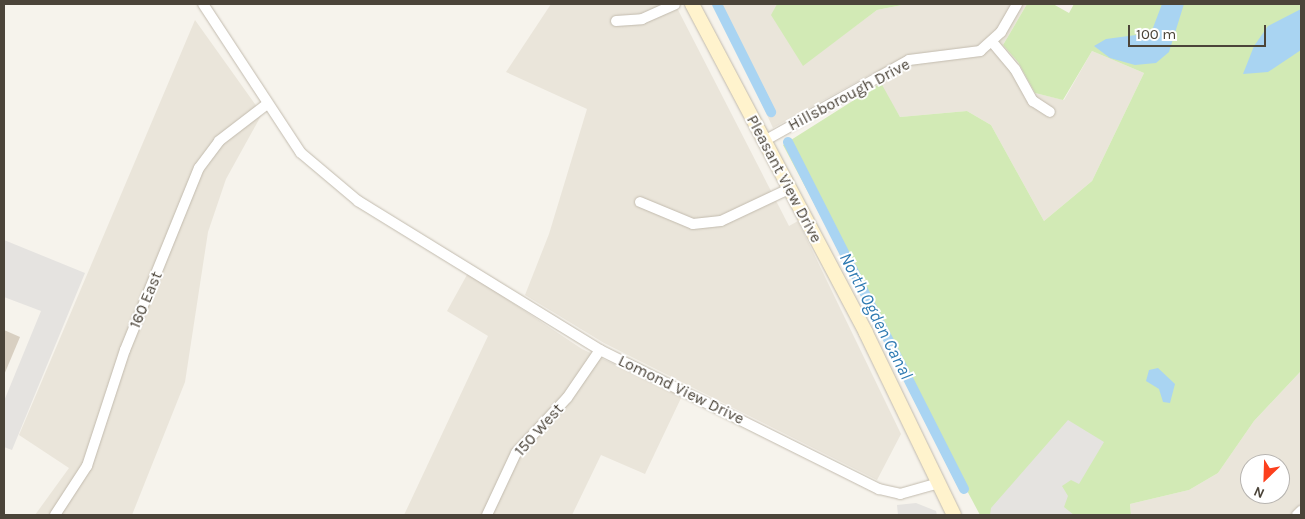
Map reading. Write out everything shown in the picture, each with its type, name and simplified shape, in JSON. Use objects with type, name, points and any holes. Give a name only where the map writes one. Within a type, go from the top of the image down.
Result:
[{"type":"street","name":"Lomond View Drive","points":[[203,4],[266,105],[301,153],[329,181],[600,350],[879,489],[900,494],[939,483]]},
{"type":"street","points":[[616,21],[642,20],[675,4]]},
{"type":"street","name":"Pleasant View Drive","points":[[692,4],[866,333],[954,515]]},
{"type":"street","points":[[1017,4],[993,43],[1016,69],[1033,101],[1050,112]]},
{"type":"street","name":"Hillsborough Drive","points":[[764,141],[909,60],[966,54],[993,43]]},
{"type":"street","name":"160 East","points":[[55,515],[87,466],[125,350],[199,168],[219,141],[266,105]]},
{"type":"street","points":[[640,202],[693,224],[721,221],[789,189]]},
{"type":"street","name":"150 West","points":[[487,515],[516,453],[567,398],[600,350]]},
{"type":"street","points":[[1297,515],[1301,511]]},
{"type":"shaded area","points":[[551,4],[675,4],[789,226],[798,221],[901,434],[877,480],[604,343],[525,295],[549,234],[587,109],[506,72]]},
{"type":"shaded area","points":[[716,4],[777,4],[772,15],[803,65],[877,10],[907,4],[1027,4],[1003,45],[1018,62],[1035,93],[1064,100],[1092,51],[1144,73],[1092,181],[1044,221],[991,125],[967,111],[900,117],[873,73],[773,128]]},
{"type":"shaded area","points":[[195,20],[262,114],[226,179],[208,232],[185,382],[132,515],[35,515],[69,468],[19,435]]},
{"type":"shaded area","points":[[4,240],[85,273],[12,450],[4,447],[4,401],[41,311],[4,297]]},
{"type":"shaded area","points":[[468,273],[582,349],[682,396],[645,474],[601,455],[572,515],[404,515],[488,336],[447,311]]},
{"type":"shaded area","points":[[1301,371],[1301,515],[1131,515],[1130,504],[1189,490],[1218,473],[1254,421]]},
{"type":"shaded area","points":[[1068,420],[1104,442],[1079,484],[1071,480],[1062,486],[1068,496],[1064,507],[1074,515],[990,515],[991,508]]},
{"type":"shaded area","points":[[916,503],[936,511],[937,515],[898,515],[897,505]]},
{"type":"green space","points":[[777,4],[907,4],[877,10],[803,66],[771,15]]},
{"type":"green space","points":[[1027,4],[1053,4],[1069,13],[1074,4],[1301,4],[1301,371],[1254,421],[1218,473],[1189,490],[1130,504],[1131,515],[980,515],[783,145],[881,83],[900,117],[967,111],[991,125],[1044,221],[1092,181],[1144,73],[1092,51],[1063,100],[1035,93],[1018,62],[1003,45]]},
{"type":"water","points":[[1162,4],[1184,4],[1169,52],[1156,63],[1135,65],[1110,58],[1094,46],[1106,39],[1151,33]]},
{"type":"water","points":[[1301,9],[1301,50],[1268,72],[1243,74],[1254,46],[1268,26]]},
{"type":"water","points":[[1158,368],[1175,384],[1170,403],[1163,402],[1159,389],[1146,381],[1149,370]]},
{"type":"building","points":[[4,330],[20,337],[4,375]]},
{"type":"waterway","name":"North Ogden Canal","points":[[717,4],[771,112]]},
{"type":"waterway","name":"North Ogden Canal","points":[[788,142],[964,489]]}]
